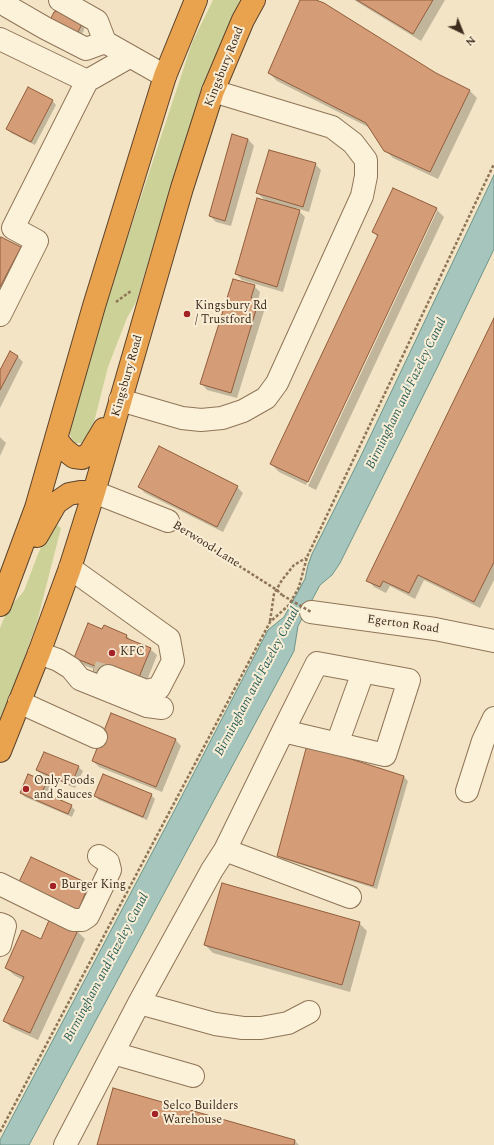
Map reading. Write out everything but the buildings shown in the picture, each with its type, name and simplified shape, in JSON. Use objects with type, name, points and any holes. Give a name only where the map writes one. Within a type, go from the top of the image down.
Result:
[{"type":"highway","points":[[4,596],[36,508],[57,440],[94,306],[165,76],[196,0]]},
{"type":"highway","name":"Kingsbury Road","points":[[0,751],[39,653],[70,568],[94,492],[182,188],[214,90],[254,0]]},
{"type":"highway","points":[[57,440],[65,450],[74,457],[82,458],[89,454],[120,400]]},
{"type":"highway","points":[[4,596],[56,503],[69,494],[94,492]]},
{"type":"street","points":[[0,0],[7,6],[45,28],[86,49],[105,42]]},
{"type":"street","points":[[60,0],[97,21],[105,42],[129,57],[165,76]]},
{"type":"street","points":[[0,39],[87,81]]},
{"type":"street","points":[[0,315],[37,241],[13,228],[87,81],[129,57]]},
{"type":"street","points":[[120,400],[182,418],[201,420],[222,418],[243,411],[266,398],[277,383],[362,196],[366,176],[366,160],[353,143],[332,127],[214,90]]},
{"type":"street","name":"Berwood Lane","points":[[94,492],[168,521]]},
{"type":"street","points":[[70,568],[169,639],[173,661],[159,688],[146,691],[101,674],[70,668]]},
{"type":"street","name":"Egerton Road","points":[[311,612],[435,629],[494,641]]},
{"type":"street","points":[[39,653],[58,660],[70,668],[80,679],[147,706],[162,708]]},
{"type":"street","points":[[65,1145],[139,1003],[212,870],[225,850],[283,731],[317,663],[409,680],[385,756],[283,731]]},
{"type":"street","points":[[337,744],[363,672]]},
{"type":"street","points":[[19,702],[96,737]]},
{"type":"street","points":[[468,791],[483,741],[494,718]]},
{"type":"street","points":[[225,850],[350,897]]},
{"type":"street","points":[[0,884],[73,920],[82,920],[88,916],[110,870],[108,862],[99,856]]},
{"type":"street","points":[[0,924],[5,926],[0,945]]},
{"type":"street","points":[[139,1003],[215,1024],[243,1028],[261,1028],[288,1023],[309,1012]]},
{"type":"street","points":[[113,1053],[193,1076]]},
{"type":"path","points":[[270,622],[289,605],[299,587],[307,557],[494,164]]},
{"type":"path","points":[[94,306],[107,307],[142,284],[154,287]]},
{"type":"path","name":"Berwood Lane","points":[[168,521],[277,590],[282,596],[311,612]]},
{"type":"path","points":[[0,1132],[270,622],[274,594],[294,565],[307,557]]},
{"type":"green space","points":[[213,0],[240,0],[201,94],[136,302],[127,318],[108,367],[94,422],[81,443],[74,443],[68,430],[101,318],[192,43]]},
{"type":"green space","points":[[57,525],[61,528],[37,622],[0,722],[0,628],[8,609],[24,591],[47,534]]},
{"type":"water","name":"Birmingham and Fazeley Canal","points":[[494,175],[494,249],[437,368],[340,563],[332,575],[320,585],[298,626],[294,651],[29,1145],[0,1145],[0,1140],[268,630],[284,617],[305,579],[312,554],[358,462]]},
{"type":"tunnel","points":[[93,672],[108,676]]},
{"type":"place","name":"Kingsbury Rd / Trustford","points":[[187,314]]},
{"type":"place","name":"KFC","points":[[112,653]]},
{"type":"place","name":"Only Foods and Sauces","points":[[26,789]]},
{"type":"place","name":"Burger King","points":[[53,886]]},
{"type":"place","name":"Selco Builders Warehouse","points":[[155,1114]]}]
